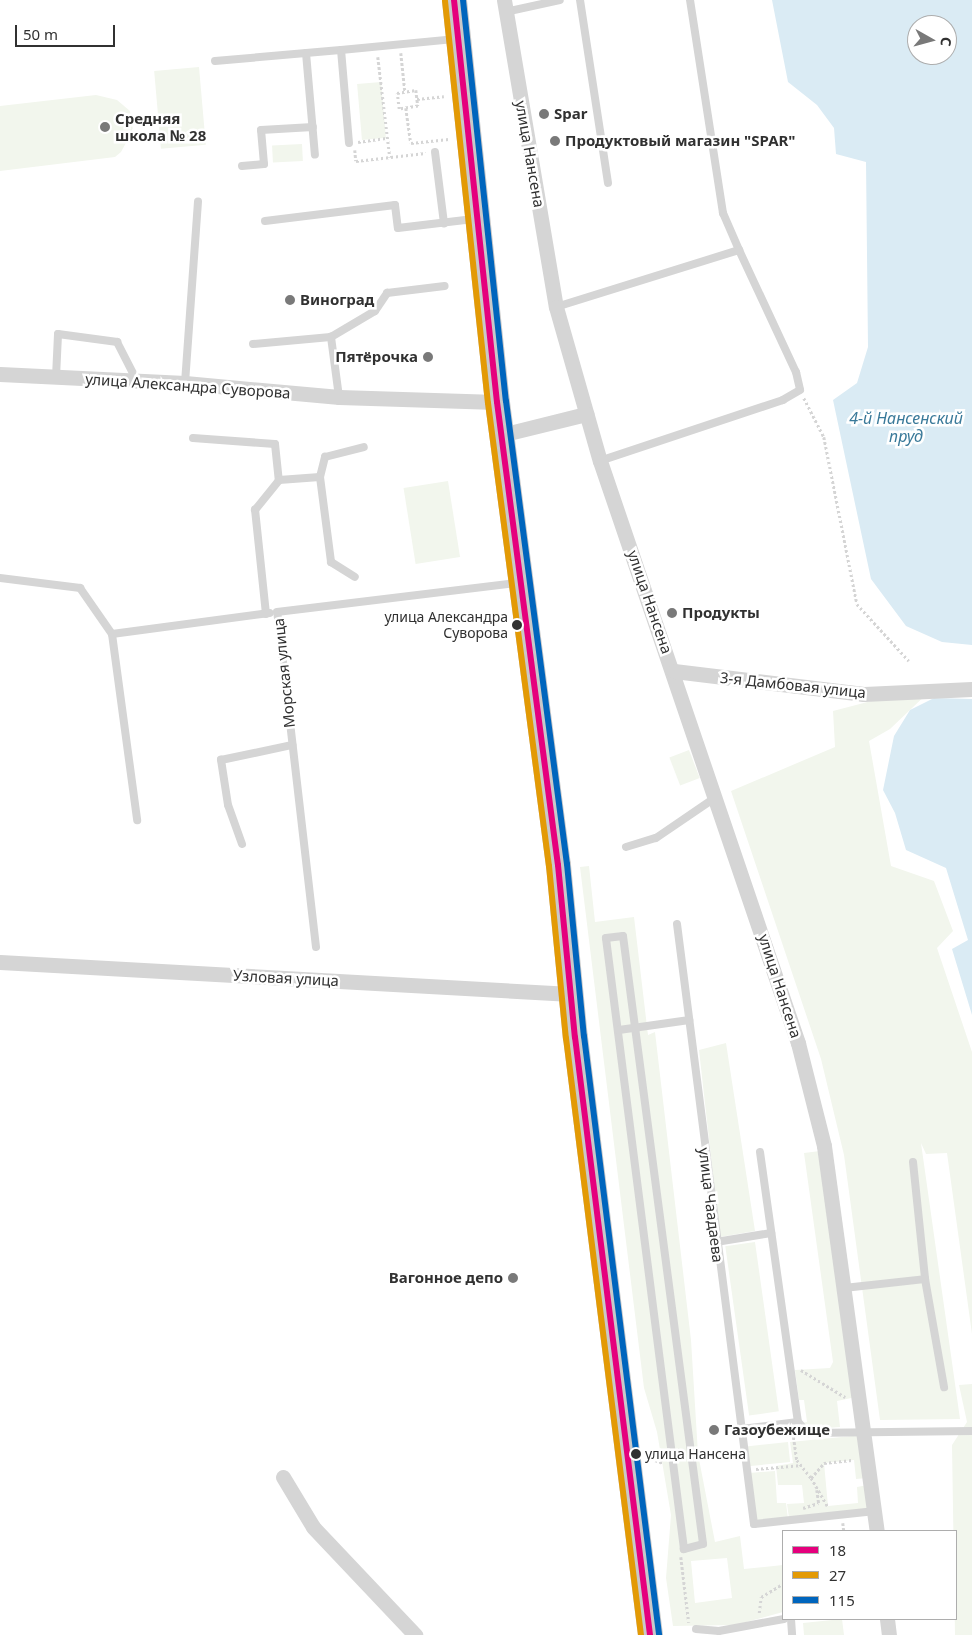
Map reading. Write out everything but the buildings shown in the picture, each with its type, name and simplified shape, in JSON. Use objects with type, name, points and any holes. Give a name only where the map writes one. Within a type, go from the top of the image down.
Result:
[{"type":"main road","points":[[454,0],[497,402],[558,865],[650,1635]]},
{"type":"street","name":"улица Нансена","points":[[504,6],[556,307],[586,414],[798,1043],[824,1146],[862,1407],[877,1530]]},
{"type":"street","name":"улица Александра Суворова","points":[[0,374],[185,383],[339,397],[497,402]]},
{"type":"street","points":[[501,435],[586,414]]},
{"type":"street","name":"3-я Дамбовая улица","points":[[674,671],[864,694],[972,689]]},
{"type":"street","name":"Узловая улица","points":[[0,962],[572,994]]},
{"type":"street","points":[[283,1477],[313,1527],[415,1635]]},
{"type":"street","points":[[887,1620],[889,1635]]},
{"type":"lane","points":[[504,6],[560,0]]},
{"type":"lane","points":[[580,0],[608,184]]},
{"type":"lane","points":[[600,460],[783,400],[800,390],[796,372],[723,213],[690,0]]},
{"type":"lane","points":[[215,61],[458,39]]},
{"type":"lane","points":[[341,50],[349,143]]},
{"type":"lane","points":[[306,53],[315,155]]},
{"type":"lane","points":[[242,166],[264,164],[262,130],[313,127]]},
{"type":"lane","points":[[435,152],[444,223]]},
{"type":"lane","points":[[185,383],[198,201]]},
{"type":"lane","points":[[265,220],[395,205],[398,228],[477,219]]},
{"type":"lane","points":[[556,307],[739,250]]},
{"type":"lane","points":[[253,344],[332,337],[375,311],[387,293],[445,286]]},
{"type":"lane","points":[[56,377],[58,334],[117,342],[136,381]]},
{"type":"lane","points":[[332,337],[339,397]]},
{"type":"lane","points":[[193,438],[275,444],[279,480],[255,510],[266,614]]},
{"type":"lane","points":[[355,577],[331,562],[320,476],[325,457],[364,447]]},
{"type":"lane","points":[[279,480],[320,476]]},
{"type":"lane","points":[[0,578],[80,588],[112,634],[137,820]]},
{"type":"lane","name":"Морская улица","points":[[316,947],[276,612],[520,583]]},
{"type":"lane","points":[[112,634],[276,612]]},
{"type":"lane","points":[[242,844],[228,805],[221,760],[292,745]]},
{"type":"lane","points":[[626,848],[656,838],[716,797]]},
{"type":"lane","name":"улица Чаадаева","points":[[677,924],[716,1242],[754,1524],[820,1517]]},
{"type":"lane","points":[[623,936],[704,1544],[684,1549],[619,1030],[606,938],[623,936]]},
{"type":"lane","points":[[619,1030],[688,1020]]},
{"type":"lane","points":[[760,1152],[790,1363],[795,1422],[808,1434],[972,1431]]},
{"type":"lane","points":[[913,1162],[925,1279],[944,1388]]},
{"type":"lane","points":[[716,1242],[771,1233]]},
{"type":"lane","points":[[844,1288],[925,1279]]},
{"type":"lane","points":[[740,1429],[795,1422]]},
{"type":"lane","points":[[820,1517],[875,1511]]},
{"type":"lane","points":[[696,1629],[719,1631],[782,1619]]},
{"type":"lane","points":[[791,1620],[792,1635]]},
{"type":"path","points":[[400,44],[405,92]]},
{"type":"path","points":[[377,46],[390,157]]},
{"type":"path","points":[[416,90],[418,106],[399,109],[397,92],[405,92],[416,90]]},
{"type":"path","points":[[417,99],[444,96]]},
{"type":"path","points":[[406,108],[411,144],[450,139]]},
{"type":"path","points":[[388,138],[354,142],[356,161],[435,152]]},
{"type":"path","points":[[800,390],[824,437],[858,604],[909,661]]},
{"type":"path","points":[[790,1363],[862,1407]]},
{"type":"path","points":[[795,1422],[797,1460],[812,1478],[833,1516]]},
{"type":"path","points":[[812,1478],[824,1463],[868,1458]]},
{"type":"path","points":[[746,1470],[802,1465]]},
{"type":"path","points":[[817,1488],[820,1517]]},
{"type":"path","points":[[684,1549],[680,1561],[681,1570],[689,1622],[696,1629]]},
{"type":"path","points":[[758,1624],[761,1597],[782,1585]]},
{"type":"shaded area","points":[[199,67],[206,145],[161,149],[154,71]]},
{"type":"shaded area","points":[[381,82],[386,138],[362,140],[357,84]]},
{"type":"shaded area","points":[[96,95],[117,100],[130,111],[133,130],[121,152],[115,157],[0,171],[0,106]]},
{"type":"shaded area","points":[[302,144],[303,161],[273,163],[272,146]]},
{"type":"shaded area","points":[[448,481],[460,557],[416,564],[404,488]]},
{"type":"shaded area","points":[[932,689],[890,729],[869,741],[891,866],[934,881],[953,931],[937,948],[972,1052],[972,1334],[947,1153],[926,1154],[921,1143],[960,1419],[880,1420],[844,1155],[821,1059],[731,791],[835,747],[833,711],[902,693]]},
{"type":"shaded area","points":[[689,750],[700,778],[680,786],[669,758]]},
{"type":"shaded area","points":[[589,866],[595,922],[634,917],[648,1035],[655,1032],[691,1340],[698,1454],[715,1542],[740,1536],[744,1569],[782,1565],[782,1612],[735,1625],[673,1626],[666,1578],[671,1515],[657,1432],[644,1388],[580,867]],"holes":[[[727,1558],[732,1598],[695,1603],[691,1561]]]},
{"type":"shaded area","points":[[726,1043],[755,1231],[720,1237],[699,1050]]},
{"type":"shaded area","points":[[820,1151],[856,1397],[837,1401],[840,1427],[802,1430],[801,1423],[807,1422],[804,1400],[799,1400],[795,1370],[830,1368],[833,1362],[804,1153]]},
{"type":"shaded area","points":[[755,1242],[779,1411],[749,1416],[725,1246]]},
{"type":"shaded area","points":[[972,1384],[972,1635],[955,1635],[955,1620],[957,1620],[957,1530],[953,1530],[952,1445],[967,1422],[959,1385]]},
{"type":"shaded area","points":[[863,1435],[867,1478],[856,1479],[854,1460],[824,1463],[828,1506],[858,1503],[857,1487],[868,1485],[872,1510],[789,1518],[787,1504],[804,1503],[802,1485],[778,1485],[776,1466],[793,1463],[790,1442]]},
{"type":"shaded area","points":[[788,1442],[790,1462],[748,1466],[746,1446]]},
{"type":"shaded area","points":[[775,1471],[777,1503],[786,1503],[788,1519],[756,1521],[749,1473]]},
{"type":"shaded area","points":[[842,1620],[844,1635],[804,1635],[803,1623]]},
{"type":"water","name":"4-й Нансенский пруд","points":[[772,0],[972,0],[972,645],[942,642],[906,626],[871,579],[833,400],[857,383],[868,347],[866,162],[836,154],[834,128],[817,105],[788,82]]},
{"type":"water","points":[[934,698],[972,699],[972,1015],[952,949],[968,940],[946,868],[906,850],[895,813],[883,790],[894,736],[910,710]]},
{"type":"transit line","name":"18","points":[[454,0],[497,402],[558,865],[575,1037],[650,1635]]},
{"type":"transit line","name":"115","points":[[463,0],[506,401],[567,864],[584,1036],[659,1634]]},
{"type":"transit line","name":"27","points":[[445,1],[488,403],[549,866],[566,1038],[641,1635]]},
{"type":"place","name":"Spar","points":[[544,114]]},
{"type":"place","name":"Средняя школа № 28","points":[[105,127]]},
{"type":"place","name":"Продуктовый магазин \"SPAR\"","points":[[555,141]]},
{"type":"place","name":"Виноград","points":[[290,300]]},
{"type":"place","name":"Пятёрочка","points":[[428,357]]},
{"type":"place","name":"Продукты","points":[[672,613]]},
{"type":"place","name":"улица Александра Суворова","points":[[517,625]]},
{"type":"place","name":"Вагонное депо","points":[[513,1278]]},
{"type":"place","name":"Газоубежище","points":[[714,1430]]},
{"type":"place","name":"улица Нансена","points":[[636,1454]]}]
